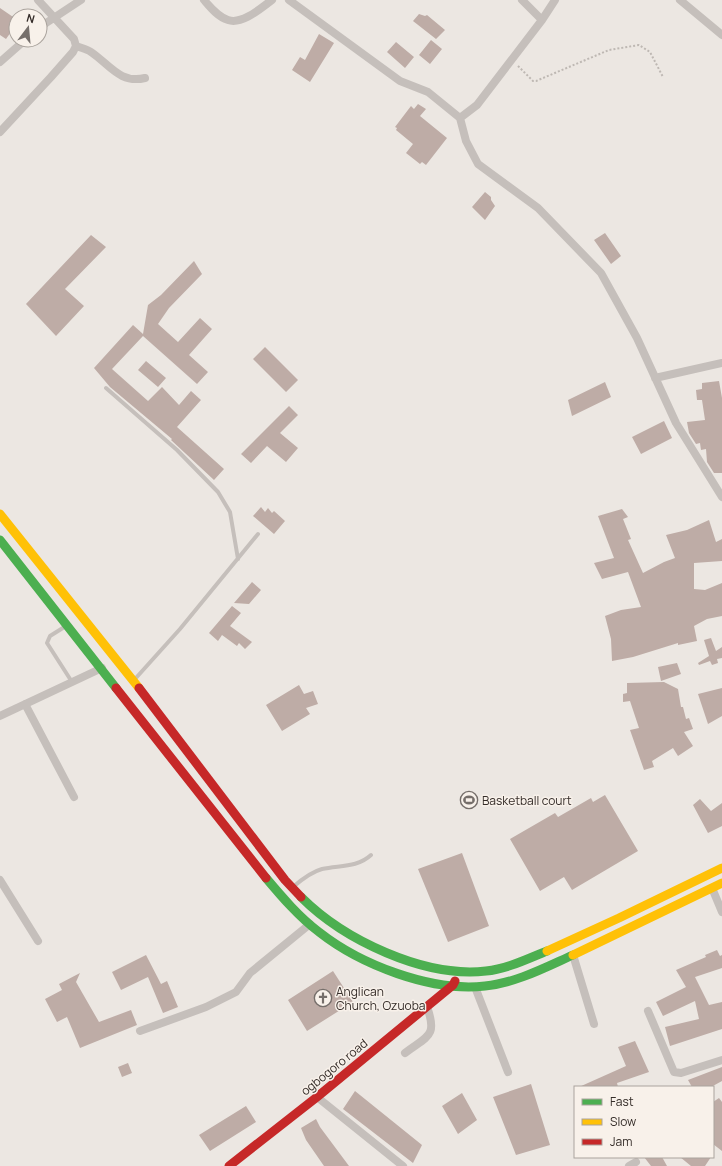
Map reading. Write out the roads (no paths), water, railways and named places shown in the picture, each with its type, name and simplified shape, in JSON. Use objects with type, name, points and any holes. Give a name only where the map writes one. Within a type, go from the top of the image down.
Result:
[{"type":"main road","points":[[0,514],[4,526],[134,681],[292,887],[330,922],[354,937],[393,955],[430,966],[458,970],[485,971],[522,961],[583,935],[722,868]]},
{"type":"main road","points":[[0,540],[275,889],[321,934],[348,951],[386,968],[426,981],[475,987],[491,985],[526,975],[722,883]]},
{"type":"main road","points":[[453,985],[458,970]]},
{"type":"main road","name":"ogbogoro road","points":[[229,1166],[318,1097],[453,985]]},
{"type":"street","points":[[0,132],[51,77],[73,52],[76,46],[74,39],[38,0]]},
{"type":"street","points":[[48,22],[81,0]]},
{"type":"street","points":[[204,0],[216,13],[228,20],[239,20],[272,0]]},
{"type":"street","points":[[289,0],[400,81],[428,92],[460,118],[466,141],[478,164],[538,208],[601,273],[636,338],[676,423],[722,497]]},
{"type":"street","points":[[522,0],[542,20]]},
{"type":"street","points":[[460,118],[477,105],[542,20],[555,0]]},
{"type":"street","points":[[680,0],[722,35]]},
{"type":"street","points":[[76,46],[90,51],[125,78],[134,80],[145,78]]},
{"type":"street","points":[[0,62],[16,48]]},
{"type":"street","points":[[655,378],[722,362]]},
{"type":"street","points":[[0,716],[102,668]]},
{"type":"street","points":[[25,704],[74,798]]},
{"type":"street","points":[[0,880],[38,941]]},
{"type":"street","points":[[712,888],[722,912]]},
{"type":"street","points":[[140,1030],[206,1007],[236,992],[250,973],[310,924]]},
{"type":"street","points":[[573,954],[594,1024]]},
{"type":"street","points":[[475,987],[508,1072]]},
{"type":"street","points":[[405,1054],[430,1034],[433,1026],[427,1007]]},
{"type":"street","points":[[648,1011],[674,1072],[681,1073],[722,1060]]},
{"type":"street","points":[[318,1097],[403,1166]]},
{"type":"lane","points":[[106,388],[177,450],[218,492],[230,512],[238,559]]},
{"type":"lane","points":[[134,681],[180,629],[258,534]]},
{"type":"lane","points":[[68,625],[50,636],[47,643],[72,682]]},
{"type":"lane","points":[[292,887],[305,877],[320,869],[354,864],[366,860],[371,855]]},
{"type":"place","name":"Basketball court","points":[[469,800]]},
{"type":"place","name":"Anglican Church, Ozuoba","points":[[323,998]]}]
